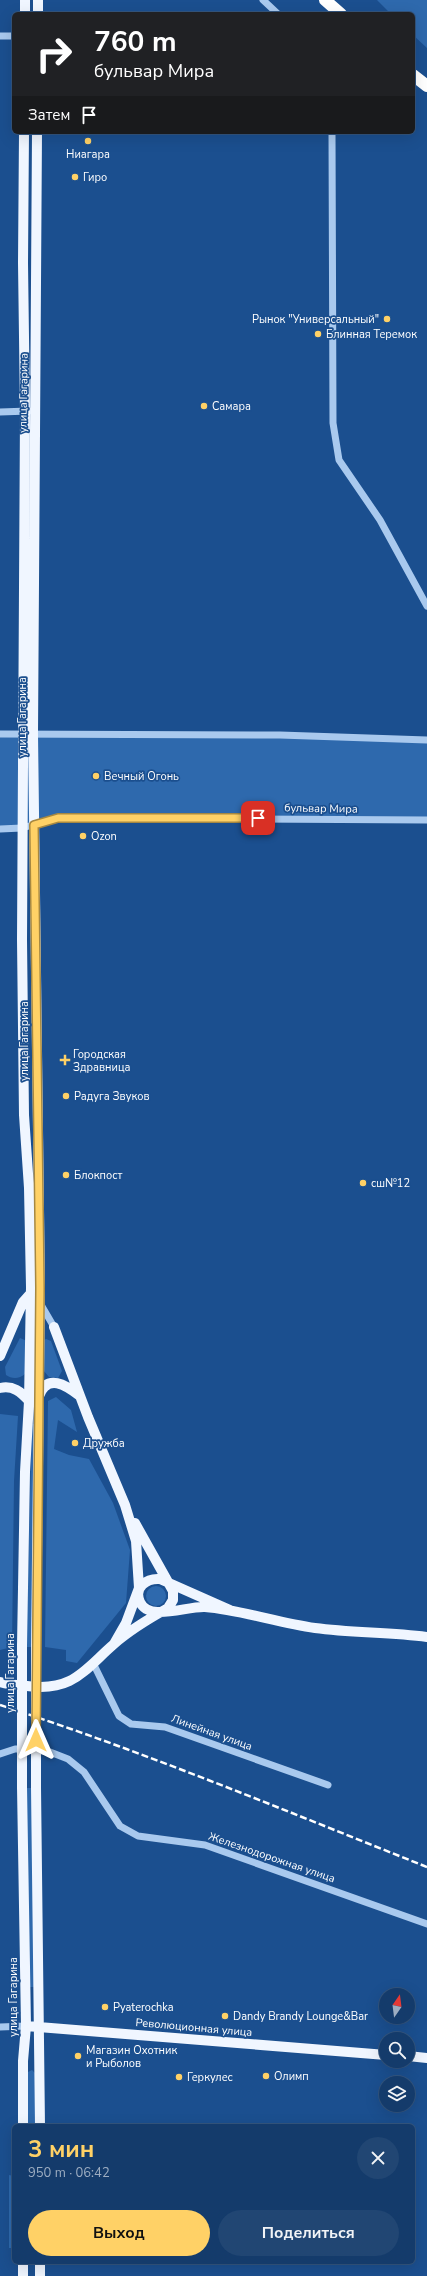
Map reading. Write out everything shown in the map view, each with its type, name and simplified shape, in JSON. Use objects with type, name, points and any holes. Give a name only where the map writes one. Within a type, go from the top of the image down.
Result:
[{"type":"highway","points":[[325,0],[339,12]]},
{"type":"highway","points":[[415,77],[427,86]]},
{"type":"main road","points":[[25,0],[25,12]]},
{"type":"main road","points":[[38,0],[38,12]]},
{"type":"main road","name":"улица Гагарина","points":[[23,2124],[23,2061],[26,2026],[22,1787],[22,1646],[25,1472],[33,1401],[39,1302],[30,411],[23,263],[24,134]]},
{"type":"main road","name":"улица Гагарина","points":[[37,134],[22,734],[22,828],[24,1115],[29,1188],[33,1401],[40,2124]]},
{"type":"main road","points":[[0,1356],[22,1302],[31,1293]]},
{"type":"main road","points":[[54,1327],[80,1396],[125,1505],[136,1541],[139,1588],[138,1598],[142,1607],[150,1612],[160,1613],[186,1607],[230,1610],[316,1628],[427,1637]]},
{"type":"main road","points":[[0,1388],[13,1388],[33,1401],[42,1389],[48,1384],[54,1383],[71,1390],[80,1396]]},
{"type":"main road","points":[[0,1682],[44,1688],[62,1685],[80,1676],[114,1644],[168,1608],[173,1600],[173,1591],[125,1505]]},
{"type":"main road","points":[[114,1644],[126,1622],[139,1588],[144,1582],[152,1578],[160,1578],[168,1583],[230,1610]]},
{"type":"main road","name":"Революционная улица","points":[[26,2026],[379,2054]]},
{"type":"main road","points":[[415,2057],[427,2058]]},
{"type":"main road","points":[[23,2264],[23,2276]]},
{"type":"main road","points":[[40,2264],[40,2276]]},
{"type":"street","points":[[263,0],[276,12]]},
{"type":"street","points":[[0,36],[12,36]]},
{"type":"street","points":[[332,134],[334,423],[339,460],[380,520],[427,606]]},
{"type":"street","points":[[0,412],[30,411]]},
{"type":"street","points":[[0,734],[273,735],[427,740]]},
{"type":"street","name":"бульвар Мира","points":[[0,829],[22,828],[58,818],[427,820]]},
{"type":"street","points":[[39,1302],[54,1327]]},
{"type":"street","name":"Линейная улица","points":[[94,1664],[119,1716],[131,1724],[165,1727],[328,1785]]},
{"type":"street","name":"Железнодорожная улица","points":[[0,1754],[15,1749],[33,1749],[50,1752],[68,1759],[84,1772],[120,1826],[138,1836],[205,1845],[427,1924]]},
{"type":"street","name":"Революционная улица","points":[[0,2027],[26,2026]]},
{"type":"shaded area","points":[[377,0],[427,0],[427,48],[415,37],[415,12],[389,12]]},
{"type":"shaded area","points":[[0,734],[427,740],[427,820],[58,818],[0,829]]},
{"type":"shaded area","points":[[20,1338],[27,1341],[25,1374],[18,1378],[13,1378],[6,1375],[5,1367]]},
{"type":"shaded area","points":[[46,1339],[51,1341],[62,1371],[58,1378],[49,1377],[43,1370],[44,1340]]},
{"type":"shaded area","points":[[56,1397],[71,1410],[77,1432],[58,1420],[54,1449],[69,1455],[89,1459],[113,1503],[130,1550],[126,1603],[77,1663],[66,1661],[66,1650],[45,1647],[48,1401]]},
{"type":"shaded area","points":[[0,1414],[18,1416],[14,1481],[12,1647],[0,1650]]},
{"type":"shaded area","points":[[32,1424],[34,1424],[31,1647],[26,1647]]},
{"type":"shaded area","points":[[152,1586],[160,1586],[166,1592],[166,1600],[160,1606],[152,1606],[146,1600],[146,1592]]},
{"type":"shaded area","points":[[26,1788],[32,1788],[35,1987],[30,1987]]},
{"type":"shaded area","points":[[32,2070],[35,2073],[35,2124],[28,2124],[28,2072]]},
{"type":"shaded area","points":[[9,2175],[12,2176],[12,2248],[9,2248]]},
{"type":"railway","points":[[0,1705],[162,1762],[427,1867]]},
{"type":"place","name":"Ниагара","points":[[88,141]]},
{"type":"place","name":"Гиро","points":[[75,177]]},
{"type":"place","name":"Рынок \"Универсальный\"","points":[[387,319]]},
{"type":"place","name":"Блинная Теремок","points":[[318,334]]},
{"type":"place","name":"Самара","points":[[204,406]]},
{"type":"place","name":"Вечный Огонь","points":[[96,776]]},
{"type":"place","name":"Ozon","points":[[83,836]]},
{"type":"place","name":"Городская Здравница","points":[[65,1060]]},
{"type":"place","name":"Радуга Звуков","points":[[66,1096]]},
{"type":"place","name":"Блокпост","points":[[66,1175]]},
{"type":"place","name":"сш№12","points":[[363,1183]]},
{"type":"place","name":"Дружба","points":[[75,1443]]},
{"type":"place","name":"Pyaterochka","points":[[105,2007]]},
{"type":"place","name":"Dandy Brandy Lounge&Bar","points":[[225,2016]]},
{"type":"place","name":"Магазин Охотник и Рыболов","points":[[78,2056]]},
{"type":"place","name":"Олимп","points":[[266,2076]]},
{"type":"place","name":"Геркулес","points":[[179,2077]]},
{"type":"route","points":[[36,1740],[40,1288],[36,1124],[34,825],[58,818],[258,818]]}]
